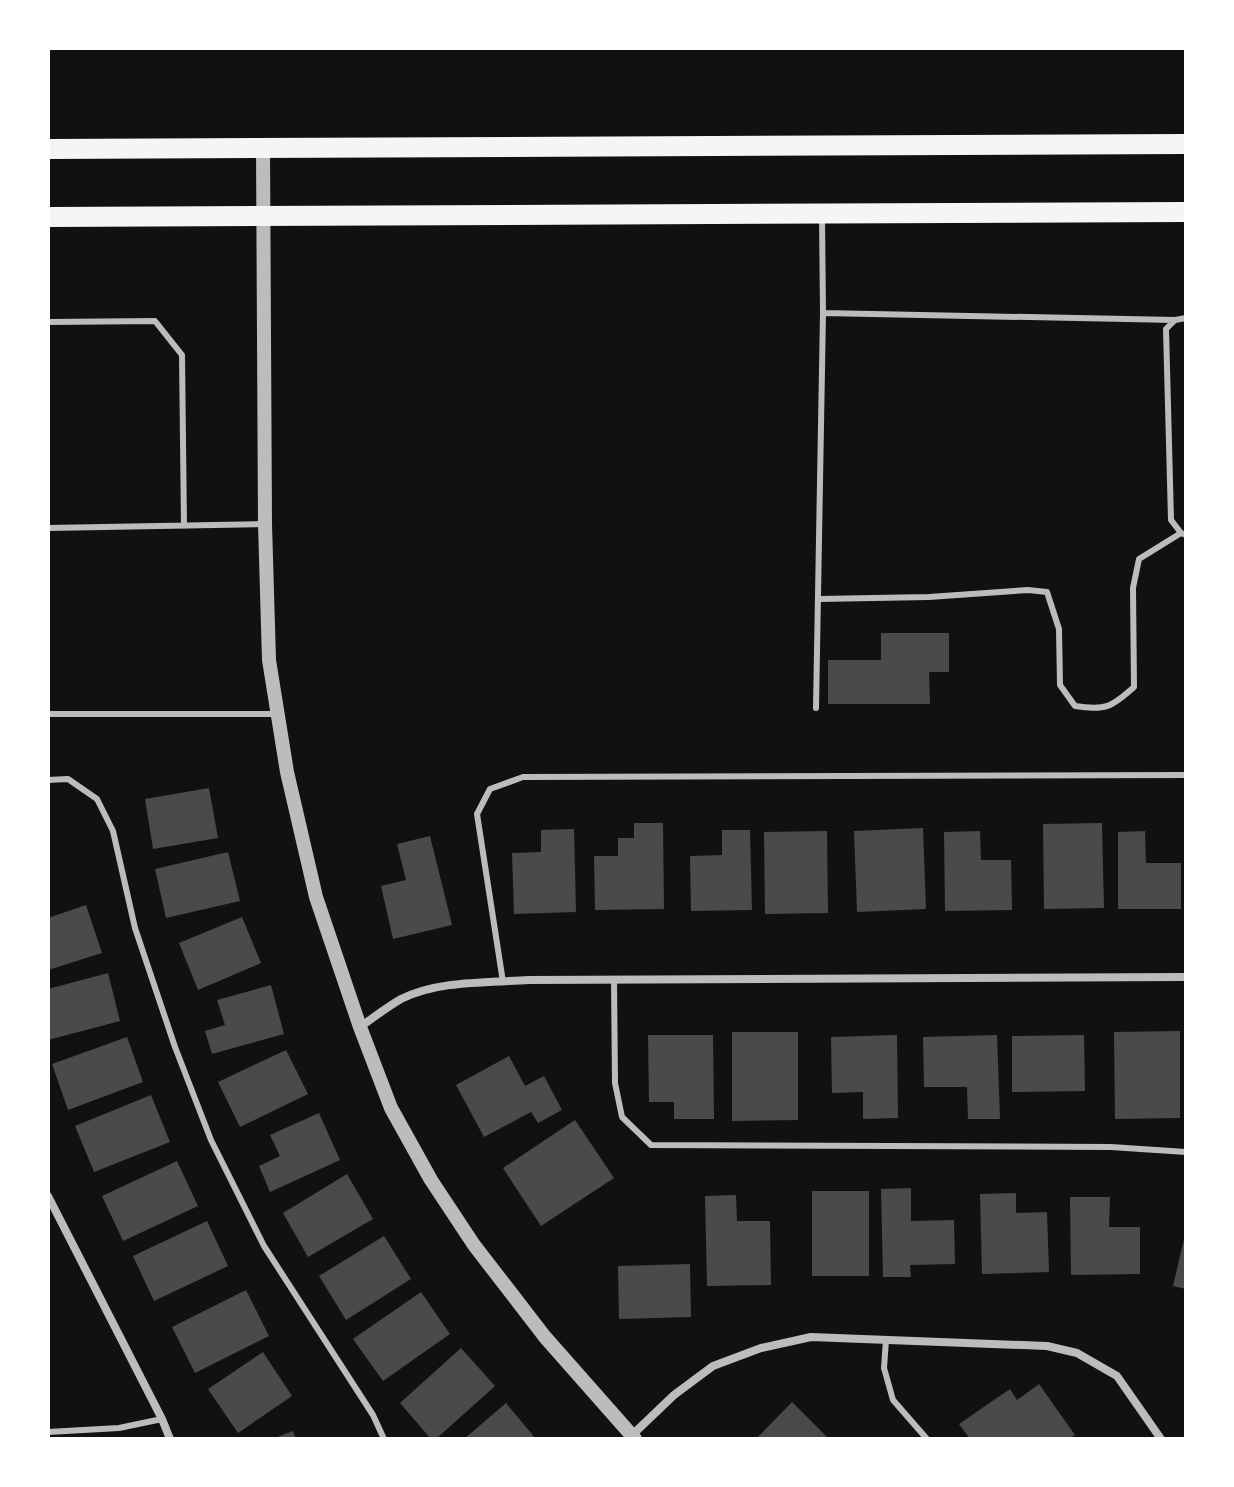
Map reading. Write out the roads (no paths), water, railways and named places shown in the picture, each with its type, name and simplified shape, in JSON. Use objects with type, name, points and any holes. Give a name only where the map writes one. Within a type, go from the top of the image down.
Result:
[{"type":"main road","points":[[48,149],[1186,144]]},
{"type":"main road","points":[[48,217],[1186,212]]},
{"type":"street","points":[[263,148],[265,524],[269,660],[287,772],[316,897],[391,1108],[431,1180],[474,1245],[545,1337],[631,1438],[674,1395],[713,1366],[761,1348],[811,1337],[1047,1346],[1077,1353],[1117,1376],[1161,1439]]},
{"type":"street","points":[[360,1027],[400,1000],[423,991],[503,982],[1186,977]]},
{"type":"street","points":[[48,1196],[170,1439]]},
{"type":"lane","points":[[816,708],[822,212]]},
{"type":"lane","points":[[823,313],[1186,318]]},
{"type":"lane","points":[[819,599],[929,597],[1028,590],[1047,592],[1059,629],[1060,685],[1075,706],[1095,709],[1117,702],[1134,687],[1133,588],[1139,559],[1184,534],[1171,520],[1166,329],[1175,320]]},
{"type":"lane","points":[[48,322],[155,321],[182,355],[184,526]]},
{"type":"lane","points":[[48,528],[265,524]]},
{"type":"lane","points":[[48,714],[277,714]]},
{"type":"lane","points":[[503,982],[477,814],[490,789],[523,777],[1186,775]]},
{"type":"lane","points":[[48,780],[68,779],[97,799],[113,831],[135,928],[175,1047],[211,1140],[264,1246],[373,1415],[384,1439]]},
{"type":"lane","points":[[614,979],[615,1083],[622,1117],[651,1145],[1111,1147],[1186,1152]]},
{"type":"lane","points":[[886,1340],[884,1368],[893,1400],[927,1439]]},
{"type":"lane","points":[[48,1432],[119,1428],[162,1419]]}]
